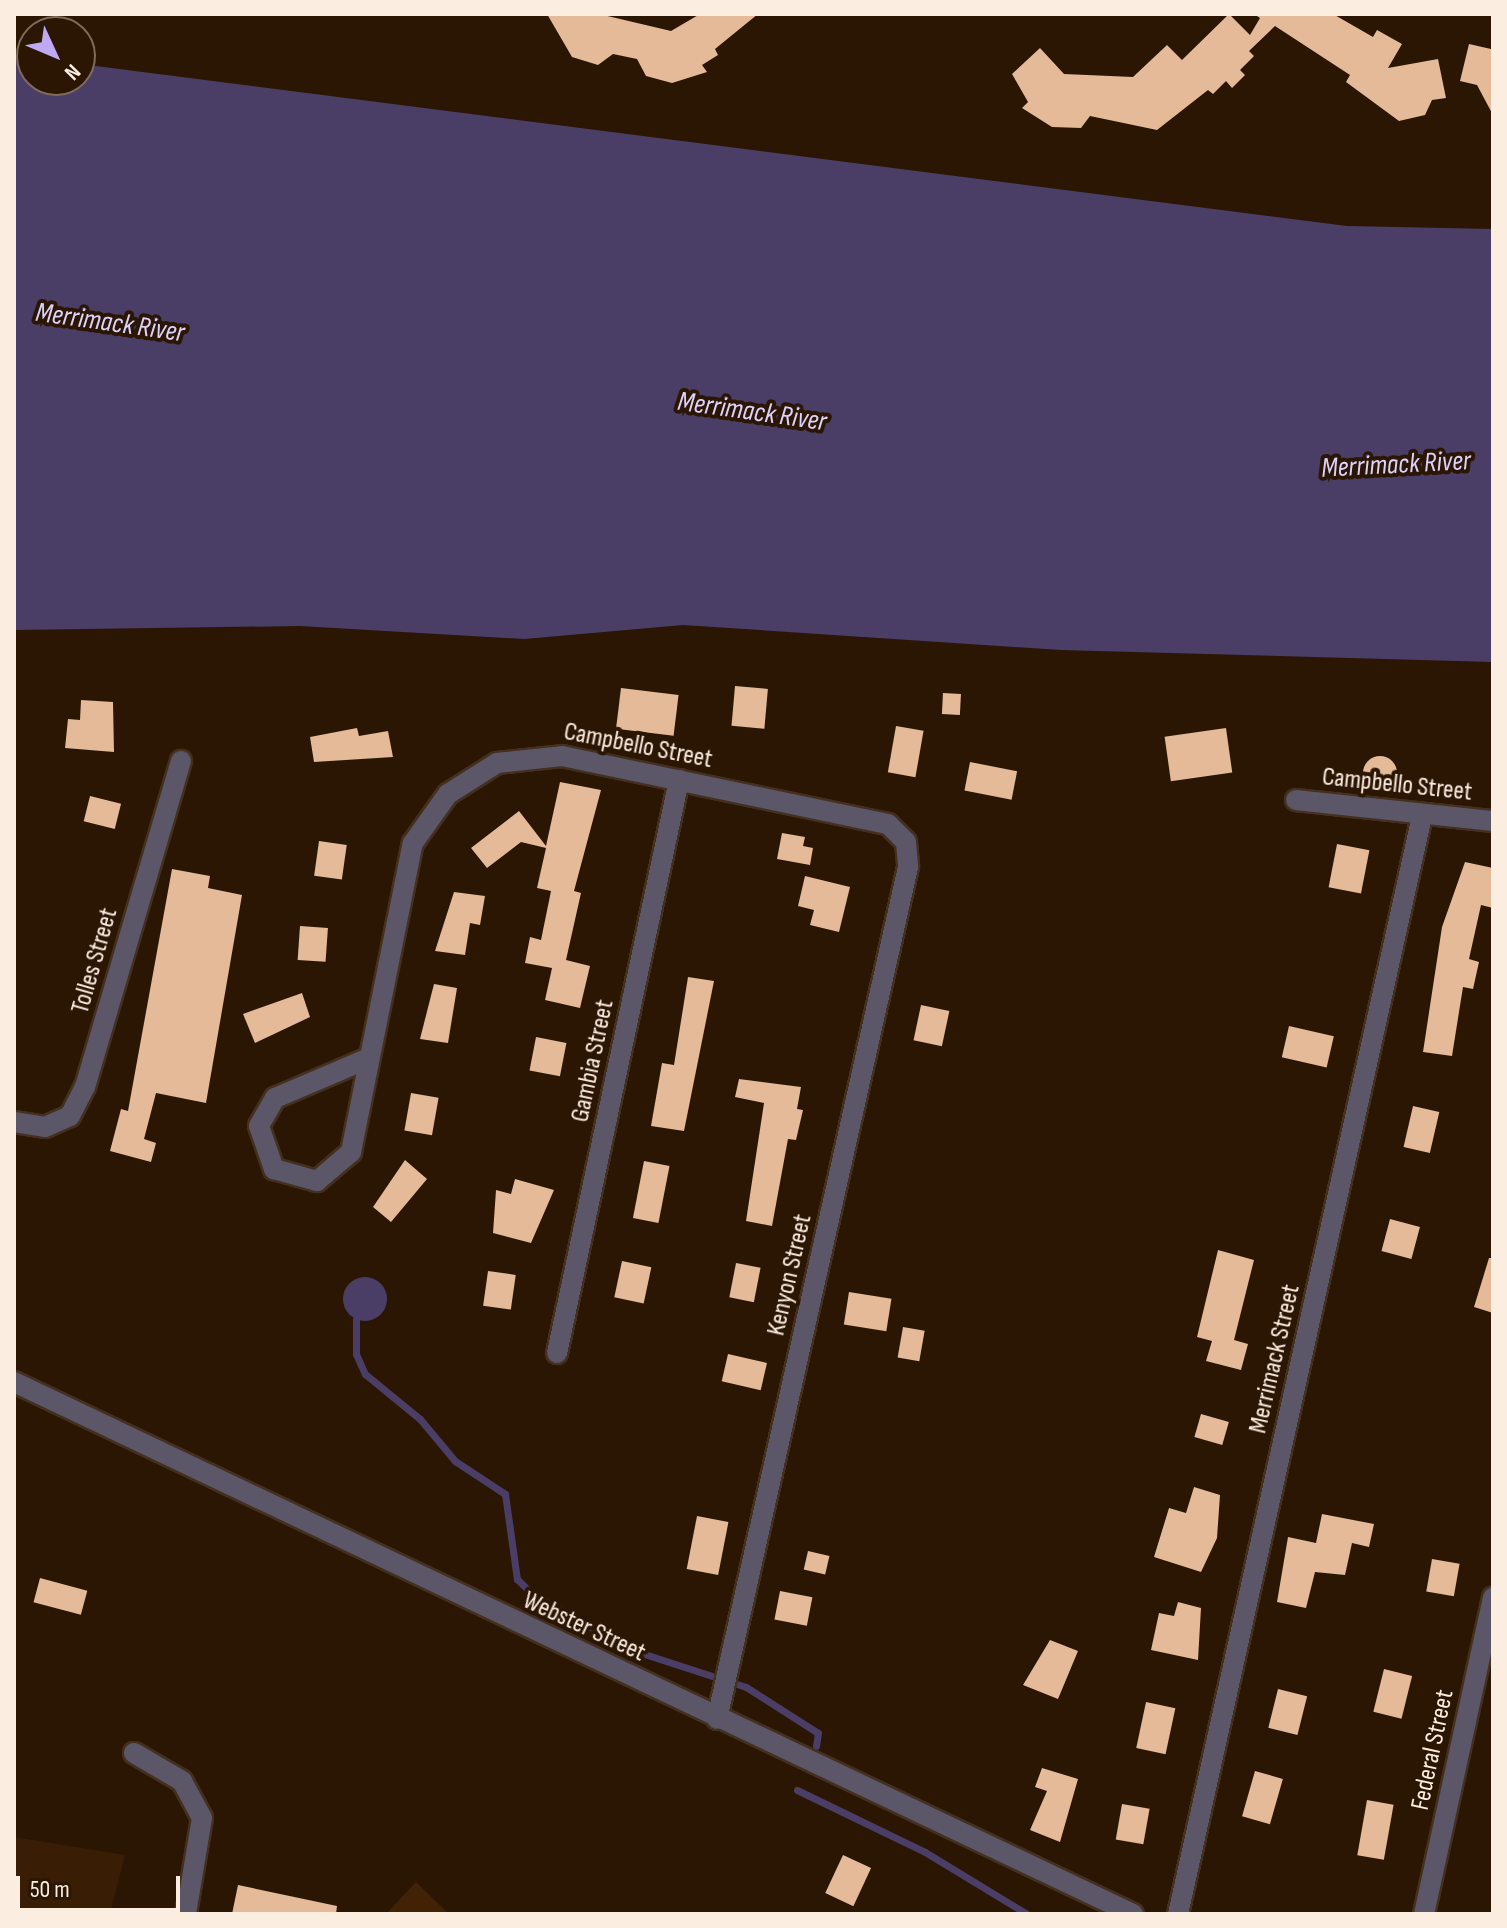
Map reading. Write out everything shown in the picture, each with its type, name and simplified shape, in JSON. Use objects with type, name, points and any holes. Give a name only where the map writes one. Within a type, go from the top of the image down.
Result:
[{"type":"street","name":"Campbello Street","points":[[369,1058],[275,1098],[259,1126],[274,1169],[317,1181],[343,1165],[369,1058],[413,843],[448,794],[497,763],[531,755],[679,780],[888,824],[906,842]]},
{"type":"street","name":"Tolles Street","points":[[14,1122],[45,1127],[70,1116],[85,1087],[181,761]]},
{"type":"street","name":"Gambia Street","points":[[557,1353],[679,780]]},
{"type":"street","name":"Campbello Street","points":[[1296,800],[1422,816],[1493,821]]},
{"type":"street","name":"Merrimack Street","points":[[1178,1914],[1422,816]]},
{"type":"street","name":"Kenyon Street","points":[[717,1719],[908,867],[906,842]]},
{"type":"street","name":"Webster Street","points":[[14,1382],[717,1719],[1133,1914]]},
{"type":"street","name":"Federal Street","points":[[1424,1914],[1493,1597]]},
{"type":"street","points":[[134,1753],[182,1781],[202,1818],[186,1914]]},
{"type":"shaded area","points":[[14,1837],[125,1855],[110,1914],[14,1914]]},
{"type":"shaded area","points":[[416,1882],[449,1914],[386,1914]]},
{"type":"water","name":"Merrimack River","points":[[14,55],[16,96],[96,96],[96,66],[1347,226],[1493,229],[1493,662],[1061,650],[683,625],[524,639],[300,626],[14,630]]},
{"type":"water","points":[[365,1277],[380,1284],[387,1299],[380,1314],[365,1321],[350,1314],[343,1299],[350,1284]]},
{"type":"building","points":[[547,14],[599,14],[671,31],[700,14],[758,14],[715,49],[718,55],[702,65],[707,72],[672,83],[646,76],[637,59],[613,54],[598,65],[572,57]]},
{"type":"building","points":[[1229,14],[1250,35],[1260,18],[1254,14],[1333,14],[1373,37],[1377,30],[1402,44],[1388,68],[1438,59],[1446,98],[1432,100],[1425,115],[1399,121],[1346,82],[1350,75],[1275,26],[1249,51],[1254,56],[1240,70],[1245,75],[1232,88],[1226,81],[1213,94],[1208,90],[1157,130],[1090,116],[1081,128],[1052,127],[1022,108],[1028,102],[1012,74],[1040,48],[1064,74],[1133,77],[1167,45],[1182,60]]},
{"type":"building","points":[[1469,44],[1491,49],[1493,115],[1477,85],[1460,81]]},
{"type":"building","points":[[735,686],[768,689],[764,729],[732,726]]},
{"type":"building","points":[[621,688],[679,695],[674,736],[616,729]]},
{"type":"building","points":[[943,693],[961,694],[960,715],[942,714]]},
{"type":"building","points":[[81,700],[113,702],[114,752],[65,748],[68,719],[80,720]]},
{"type":"building","points":[[896,726],[924,731],[915,777],[888,772]]},
{"type":"building","points":[[357,728],[359,736],[388,731],[393,757],[314,762],[310,737]]},
{"type":"building","points":[[1226,728],[1232,773],[1171,781],[1165,737]]},
{"type":"building","points":[[1380,756],[1392,761],[1397,773],[1392,785],[1380,790],[1368,785],[1363,773],[1368,761]]},
{"type":"building","points":[[970,762],[1017,771],[1012,800],[964,790]]},
{"type":"building","points":[[560,782],[601,790],[574,891],[581,893],[566,960],[590,966],[580,1008],[545,1000],[552,968],[525,963],[530,937],[541,940],[551,891],[537,888],[546,848],[521,842],[487,868],[471,848],[519,811],[546,846]]},
{"type":"building","points":[[90,796],[121,804],[115,829],[84,821]]},
{"type":"building","points":[[782,833],[805,837],[803,846],[813,848],[810,865],[777,859]]},
{"type":"building","points":[[319,841],[347,845],[342,880],[314,876]]},
{"type":"building","points":[[1337,844],[1369,850],[1361,893],[1329,887]]},
{"type":"building","points":[[1465,862],[1493,868],[1493,908],[1481,905],[1469,959],[1479,962],[1473,989],[1463,987],[1452,1056],[1423,1052],[1442,927]]},
{"type":"building","points":[[172,869],[210,876],[208,888],[242,895],[206,1103],[156,1093],[144,1139],[156,1143],[151,1162],[110,1151],[121,1109],[128,1111]]},
{"type":"building","points":[[805,876],[850,887],[839,932],[810,925],[814,910],[798,906]]},
{"type":"building","points":[[454,892],[485,896],[480,925],[470,923],[465,955],[435,951]]},
{"type":"building","points":[[300,926],[328,928],[326,962],[298,960]]},
{"type":"building","points":[[688,977],[714,981],[684,1131],[651,1126],[662,1063],[674,1065]]},
{"type":"building","points":[[434,984],[457,988],[448,1043],[420,1039]]},
{"type":"building","points":[[302,993],[310,1017],[255,1043],[243,1014]]},
{"type":"building","points":[[921,1005],[949,1011],[942,1046],[914,1040]]},
{"type":"building","points":[[1289,1026],[1334,1036],[1327,1068],[1282,1057]]},
{"type":"building","points":[[536,1037],[566,1043],[560,1076],[530,1070]]},
{"type":"building","points":[[739,1079],[801,1087],[797,1109],[803,1110],[796,1140],[788,1139],[772,1226],[746,1221],[764,1103],[735,1097]]},
{"type":"building","points":[[411,1093],[439,1098],[432,1135],[404,1130]]},
{"type":"building","points":[[1413,1106],[1439,1112],[1430,1153],[1404,1147]]},
{"type":"building","points":[[405,1160],[427,1179],[391,1222],[373,1207]]},
{"type":"building","points":[[644,1161],[670,1166],[658,1223],[633,1218]]},
{"type":"building","points":[[515,1179],[554,1190],[531,1243],[493,1233],[496,1190],[511,1194]]},
{"type":"building","points":[[1390,1219],[1420,1227],[1411,1259],[1381,1251]]},
{"type":"building","points":[[1218,1250],[1254,1260],[1234,1340],[1248,1344],[1241,1370],[1206,1361],[1212,1341],[1197,1337]]},
{"type":"building","points":[[1489,1258],[1493,1258],[1493,1313],[1474,1307]]},
{"type":"building","points":[[622,1261],[651,1267],[644,1303],[614,1297]]},
{"type":"building","points":[[736,1263],[761,1268],[754,1302],[729,1297]]},
{"type":"building","points":[[488,1271],[516,1275],[511,1310],[483,1306]]},
{"type":"building","points":[[849,1292],[891,1299],[886,1331],[844,1325]]},
{"type":"building","points":[[903,1327],[925,1331],[919,1361],[898,1358]]},
{"type":"building","points":[[728,1354],[767,1363],[761,1390],[722,1381]]},
{"type":"building","points":[[1201,1414],[1229,1422],[1222,1445],[1194,1437]]},
{"type":"building","points":[[1194,1487],[1220,1495],[1217,1538],[1201,1572],[1154,1557],[1169,1508],[1186,1513]]},
{"type":"building","points":[[1322,1514],[1374,1524],[1369,1547],[1352,1543],[1345,1575],[1315,1572],[1306,1608],[1277,1602],[1288,1537],[1316,1543]]},
{"type":"building","points":[[697,1516],[728,1522],[718,1575],[687,1569]]},
{"type":"building","points":[[808,1551],[829,1556],[825,1574],[804,1570]]},
{"type":"building","points":[[1432,1559],[1460,1564],[1454,1596],[1426,1591]]},
{"type":"building","points":[[40,1578],[87,1591],[81,1615],[34,1602]]},
{"type":"building","points":[[780,1591],[812,1597],[807,1626],[774,1619]]},
{"type":"building","points":[[1178,1602],[1201,1608],[1198,1660],[1151,1650],[1159,1613],[1174,1616]]},
{"type":"building","points":[[1050,1640],[1078,1651],[1058,1699],[1023,1685]]},
{"type":"building","points":[[1384,1669],[1412,1676],[1401,1719],[1373,1712]]},
{"type":"building","points":[[1278,1689],[1307,1696],[1297,1735],[1268,1728]]},
{"type":"building","points":[[1146,1702],[1175,1708],[1166,1754],[1136,1748]]},
{"type":"building","points":[[1042,1768],[1078,1779],[1060,1842],[1030,1830],[1047,1791],[1035,1787]]},
{"type":"building","points":[[1255,1771],[1283,1779],[1270,1824],[1242,1816]]},
{"type":"building","points":[[1367,1800],[1394,1805],[1384,1860],[1357,1855]]},
{"type":"building","points":[[1122,1804],[1150,1809],[1143,1844],[1116,1839]]},
{"type":"building","points":[[843,1855],[871,1868],[853,1906],[825,1893]]},
{"type":"building","points":[[238,1885],[337,1906],[336,1914],[232,1914]]},
{"type":"waterway","points":[[356,1319],[356,1354],[365,1374],[420,1419],[455,1461],[505,1494],[517,1579],[532,1594],[629,1649],[746,1687],[818,1733],[816,1746]]},
{"type":"waterway","points":[[797,1790],[925,1852],[1027,1914]]}]
